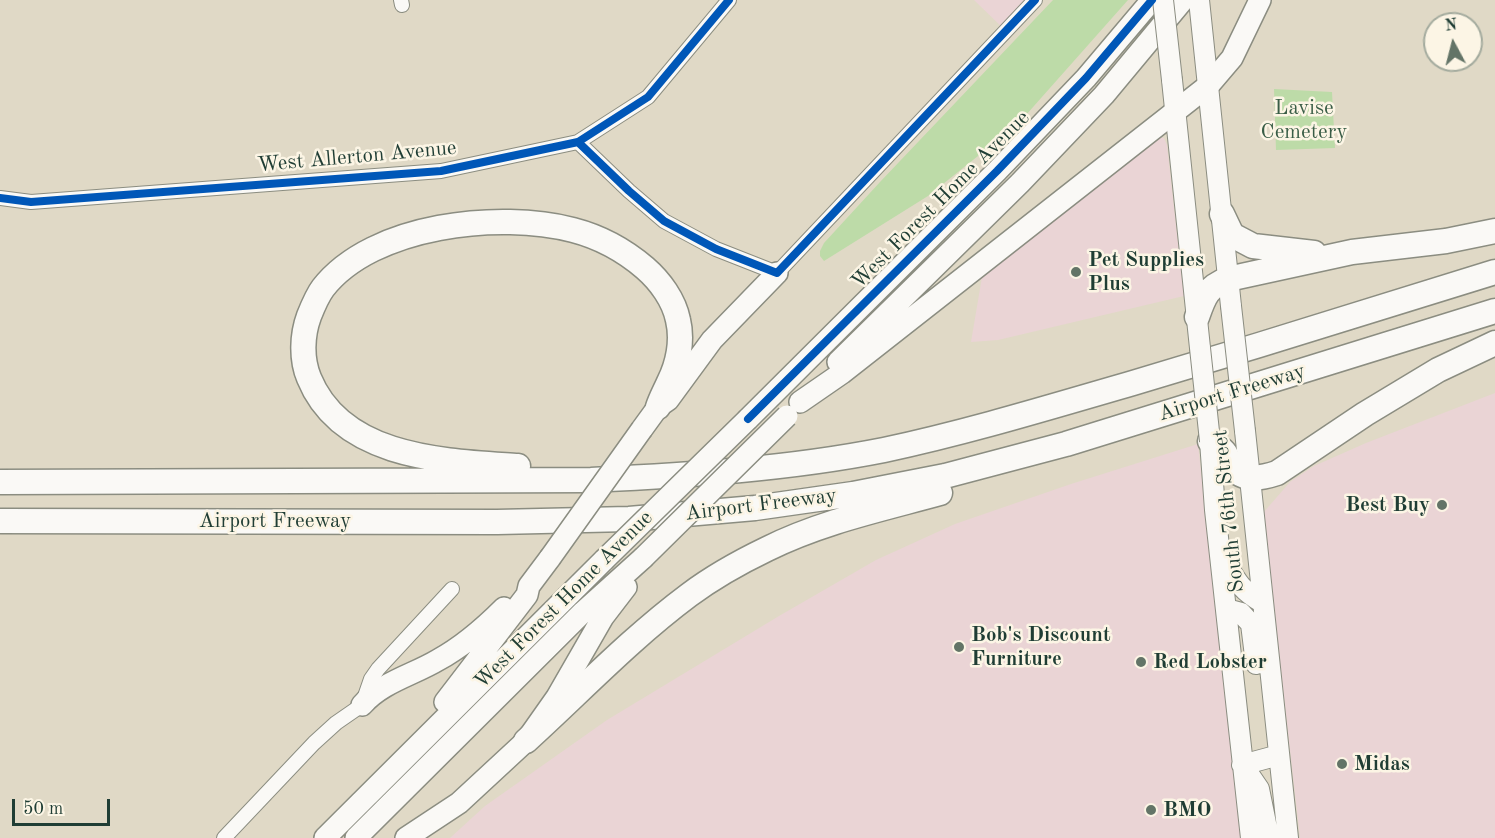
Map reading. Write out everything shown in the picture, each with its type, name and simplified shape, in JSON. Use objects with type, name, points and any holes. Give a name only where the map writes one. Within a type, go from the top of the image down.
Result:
[{"type":"highway","points":[[1222,214],[1232,235],[1253,246],[1308,253],[1352,252],[1446,241],[1495,231]]},
{"type":"highway","points":[[591,480],[552,469],[451,461],[414,455],[392,449],[354,431],[340,421],[319,399],[307,373],[303,348],[306,322],[322,289],[353,261],[373,250],[394,240],[436,228],[465,223],[513,222],[552,225],[597,238],[629,255],[653,275],[672,303],[678,320],[680,344],[674,369],[658,407]]},
{"type":"highway","points":[[1197,317],[1209,290],[1228,279],[1352,252]]},
{"type":"highway","name":"Airport Freeway","points":[[0,482],[591,480],[828,460],[947,436],[1004,421],[1252,348],[1495,272]]},
{"type":"highway","name":"Airport Freeway","points":[[0,521],[497,522],[629,519],[755,508],[853,494],[945,476],[1066,444],[1495,311]]},
{"type":"highway","points":[[1210,441],[1225,452],[1233,468],[1239,474],[1251,478],[1266,477],[1277,473],[1365,414],[1438,370],[1495,343]]},
{"type":"highway","points":[[526,741],[623,649],[655,622],[691,594],[734,566],[794,536],[826,525],[1030,469],[1066,444]]},
{"type":"main road","name":"West Forest Home Avenue","points":[[325,838],[997,171],[1086,78],[1152,0]]},
{"type":"main road","name":"South 76th Street","points":[[1163,0],[1251,838]]},
{"type":"main road","name":"West Forest Home Avenue","points":[[356,838],[583,612],[643,558],[1028,175],[1104,95],[1183,0]]},
{"type":"main road","name":"South 76th Street","points":[[1199,0],[1288,838]]},
{"type":"main road","points":[[793,409],[1209,85],[1232,58],[1260,0]]},
{"type":"main road","points":[[428,734],[444,703],[526,595],[529,586],[658,407],[668,400],[712,340],[777,273]]},
{"type":"main road","points":[[1220,553],[1239,585],[1250,596],[1263,603]]},
{"type":"main road","points":[[426,838],[459,803],[526,741],[557,697],[603,616],[627,586],[643,558]]},
{"type":"main road","points":[[362,705],[381,688],[440,660],[477,633],[519,591],[529,586]]},
{"type":"main road","points":[[1226,609],[1241,613],[1251,624],[1259,690],[1273,702]]},
{"type":"main road","points":[[1269,838],[1259,789],[1242,765],[1279,755]]},
{"type":"main road","points":[[406,838],[459,803]]},
{"type":"street","name":"West Allerton Avenue","points":[[0,198],[31,202],[441,171],[578,142],[648,98],[729,0]]},
{"type":"street","points":[[578,142],[664,221],[716,249],[777,273],[1035,0]]},
{"type":"street","points":[[224,838],[314,743],[336,723],[362,705],[371,679],[378,669],[452,589]]},
{"type":"shaded area","points":[[974,0],[1035,0],[1006,31]]},
{"type":"shaded area","points":[[1158,137],[1164,138],[1167,145],[1184,296],[998,340],[971,342],[983,271]]},
{"type":"shaded area","points":[[1495,393],[1495,838],[1300,838],[1263,513],[1290,482],[1314,466],[1366,443]]},
{"type":"shaded area","points":[[1198,444],[1242,838],[450,838],[485,806],[607,720],[876,560],[955,524]]},
{"type":"green space","points":[[1053,0],[1128,0],[1018,124],[928,196],[824,261],[820,256],[820,251],[824,243]]},
{"type":"green space","name":"Lavise Cemetery","points":[[1274,89],[1332,92],[1335,148],[1276,150]]},
{"type":"cycle path","points":[[0,198],[31,202],[441,171],[578,142],[648,97],[729,0]]},
{"type":"cycle path","points":[[578,142],[664,221],[716,249],[777,273],[1035,0]]},
{"type":"cycle path","points":[[748,419],[997,171],[1086,78],[1152,0]]},
{"type":"place","name":"Pet Supplies Plus","points":[[1076,272]]},
{"type":"place","name":"Best Buy","points":[[1442,505]]},
{"type":"place","name":"Bob's Discount Furniture","points":[[959,647]]},
{"type":"place","name":"Red Lobster","points":[[1141,662]]},
{"type":"place","name":"Midas","points":[[1342,764]]},
{"type":"place","name":"BMO","points":[[1151,810]]}]
